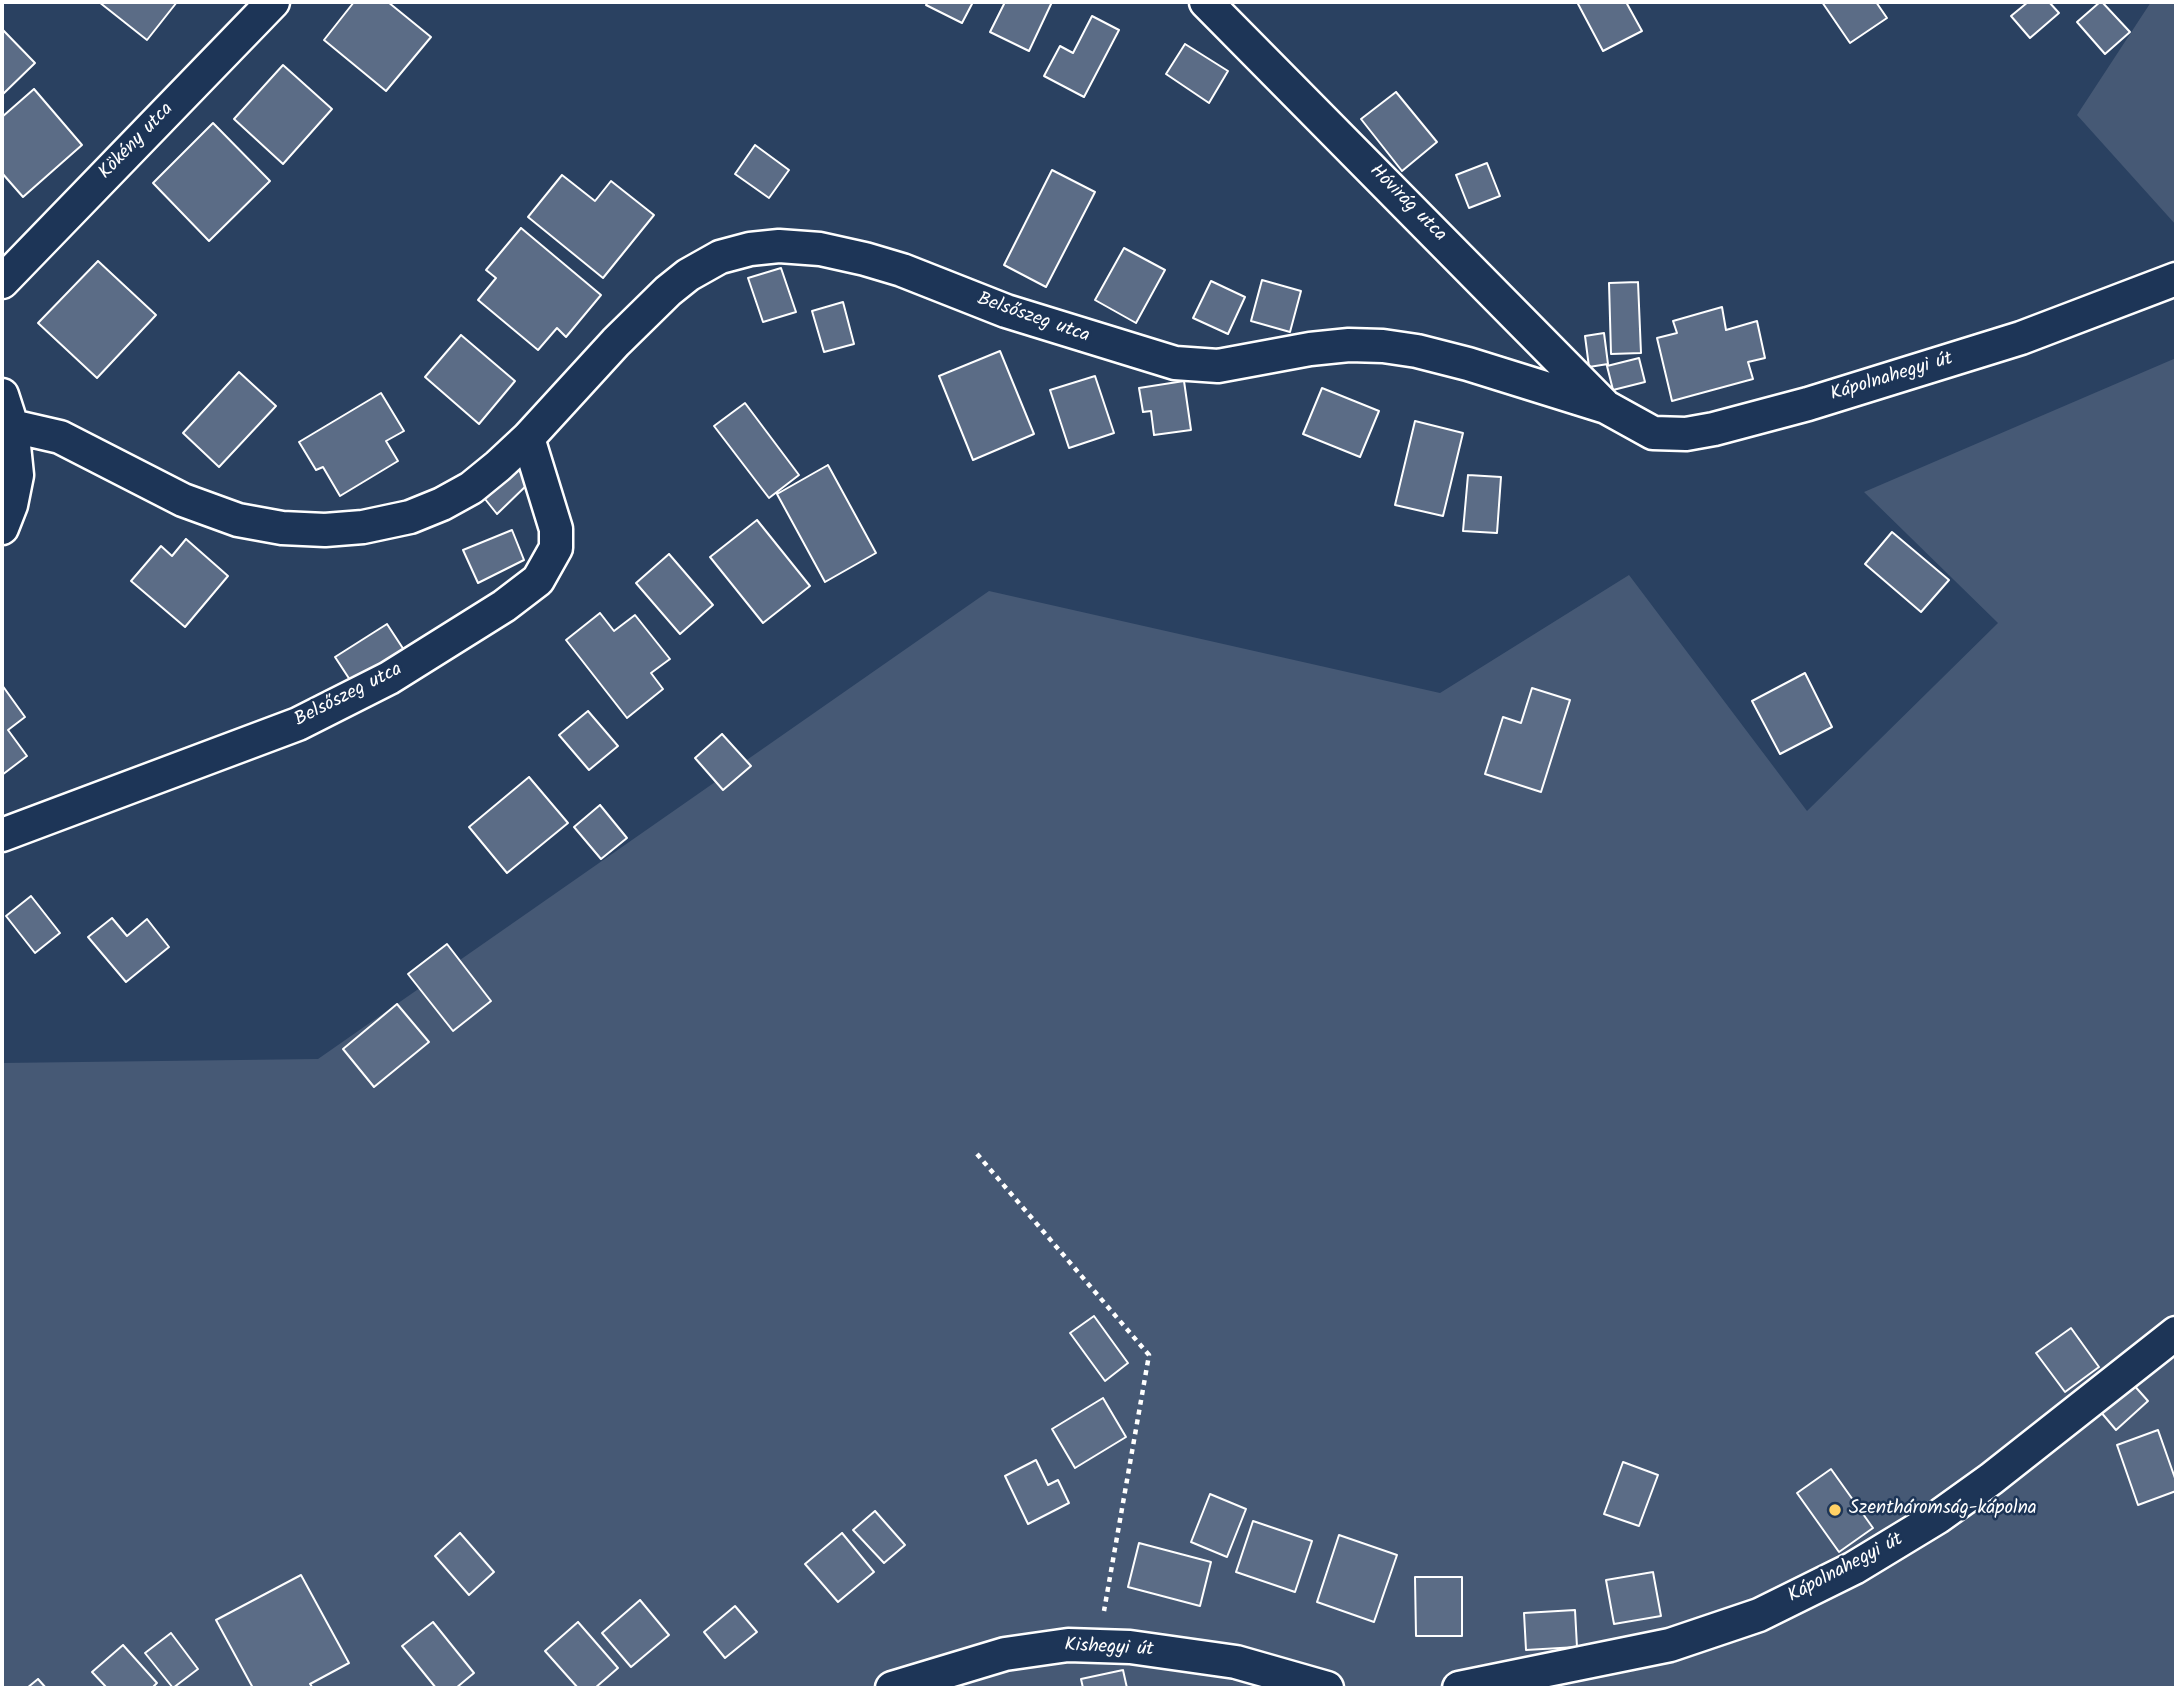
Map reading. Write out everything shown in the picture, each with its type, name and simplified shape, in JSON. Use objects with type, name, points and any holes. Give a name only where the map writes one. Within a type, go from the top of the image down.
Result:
[{"type":"street","name":"Kökény utca","points":[[2,282],[273,2]]},
{"type":"street","name":"Hóvirág utca","points":[[1206,2],[1606,407]]},
{"type":"street","name":"Belsőszeg utca","points":[[12,426],[60,437],[183,499],[238,520],[282,528],[325,530],[363,527],[410,517],[471,488],[528,438],[616,342],[688,275],[720,257],[750,249],[779,246],[820,249],[865,259],[902,270],[1006,311],[1175,363],[1218,366],[1310,349],[1349,345],[1383,346],[1417,351],[1468,364],[1606,407]]},
{"type":"street","name":"Kápolnahegyi út","points":[[1606,407],[1653,433],[1686,434],[1714,429],[1808,404],[2021,338],[2176,279]]},
{"type":"street","points":[[2,395],[12,426],[17,475],[11,505],[2,528]]},
{"type":"street","name":"Belsőszeg utca","points":[[2,835],[298,724],[389,678],[504,606],[538,580],[556,548],[556,529],[528,438]]},
{"type":"street","name":"Kápolnahegyi út","points":[[1459,1688],[1670,1645],[1759,1615],[1842,1574],[1938,1517],[1991,1479],[2176,1333]]},
{"type":"street","name":"Kishegyi út","points":[[892,1688],[1005,1654],[1068,1644],[1130,1647],[1236,1662],[1327,1688]]},
{"type":"path","points":[[977,1154],[1149,1355],[1098,1646]]},
{"type":"shaded area","points":[[2151,2],[2176,2],[2176,225],[2077,115]]},
{"type":"shaded area","points":[[2176,358],[2176,1688],[2,1688],[2,1063],[318,1059],[989,591],[1440,693],[1629,575],[1807,811],[1998,623],[1864,492]]},
{"type":"building","points":[[99,2],[177,2],[147,40]]},
{"type":"building","points":[[354,2],[388,2],[431,37],[386,91],[324,40]]},
{"type":"building","points":[[928,2],[973,2],[962,23],[926,5]]},
{"type":"building","points":[[1005,2],[1052,2],[1029,51],[990,32]]},
{"type":"building","points":[[1577,2],[1626,2],[1642,31],[1603,51]]},
{"type":"building","points":[[1822,2],[1876,2],[1887,18],[1850,43]]},
{"type":"building","points":[[2028,2],[2049,2],[2059,13],[2030,38],[2011,16]]},
{"type":"building","points":[[2100,2],[2130,32],[2105,54],[2077,22]]},
{"type":"building","points":[[1092,16],[1119,30],[1084,97],[1044,76],[1060,46],[1073,53]]},
{"type":"building","points":[[2,29],[35,63],[2,95]]},
{"type":"building","points":[[1185,44],[1228,71],[1209,103],[1166,74]]},
{"type":"building","points":[[283,65],[332,109],[283,164],[234,119]]},
{"type":"building","points":[[34,89],[82,145],[23,197],[2,173],[2,117]]},
{"type":"building","points":[[1396,92],[1437,142],[1402,171],[1361,119]]},
{"type":"building","points":[[213,123],[270,181],[209,241],[153,183]]},
{"type":"building","points":[[755,145],[789,170],[769,198],[735,174]]},
{"type":"building","points":[[1487,163],[1500,196],[1469,208],[1456,175]]},
{"type":"building","points":[[1052,170],[1095,192],[1046,287],[1004,265]]},
{"type":"building","points":[[562,175],[595,201],[611,181],[654,215],[603,278],[528,217]]},
{"type":"building","points":[[521,228],[601,295],[566,337],[557,328],[538,350],[478,300],[496,278],[486,270]]},
{"type":"building","points":[[1124,248],[1165,270],[1136,323],[1095,300]]},
{"type":"building","points":[[98,261],[156,315],[97,378],[38,323]]},
{"type":"building","points":[[781,268],[796,312],[763,322],[748,278]]},
{"type":"building","points":[[1262,280],[1301,291],[1290,332],[1251,321]]},
{"type":"building","points":[[1211,281],[1245,297],[1228,334],[1193,318]]},
{"type":"building","points":[[1638,282],[1641,353],[1611,354],[1609,283]]},
{"type":"building","points":[[843,302],[854,344],[824,352],[812,311]]},
{"type":"building","points":[[1722,307],[1726,330],[1757,321],[1765,358],[1748,362],[1753,379],[1672,401],[1657,338],[1677,333],[1673,321]]},
{"type":"building","points":[[1604,333],[1608,364],[1589,367],[1585,336]]},
{"type":"building","points":[[461,335],[515,381],[479,424],[425,377]]},
{"type":"building","points":[[1000,351],[1034,434],[973,460],[939,376]]},
{"type":"building","points":[[1639,358],[1645,382],[1613,390],[1607,366]]},
{"type":"building","points":[[239,372],[276,406],[219,467],[183,433]]},
{"type":"building","points":[[1095,376],[1114,433],[1069,448],[1050,390]]},
{"type":"building","points":[[1184,381],[1191,430],[1154,435],[1151,411],[1143,412],[1139,388]]},
{"type":"building","points":[[1322,388],[1379,411],[1360,457],[1303,434]]},
{"type":"building","points":[[381,393],[404,431],[386,441],[398,461],[340,496],[323,467],[316,470],[299,442]]},
{"type":"building","points":[[745,403],[799,475],[769,498],[714,426]]},
{"type":"building","points":[[1415,421],[1463,433],[1443,516],[1395,505]]},
{"type":"building","points":[[828,465],[876,553],[825,582],[777,494]]},
{"type":"building","points":[[517,468],[529,483],[497,514],[485,499]]},
{"type":"building","points":[[1468,475],[1501,477],[1497,533],[1463,531]]},
{"type":"building","points":[[757,520],[810,586],[763,623],[710,557]]},
{"type":"building","points":[[512,530],[524,560],[478,583],[463,550]]},
{"type":"building","points":[[1892,532],[1949,580],[1921,612],[1865,564]]},
{"type":"building","points":[[186,539],[228,576],[185,627],[131,581],[161,546],[172,556]]},
{"type":"building","points":[[669,554],[713,605],[680,634],[636,583]]},
{"type":"building","points":[[600,613],[614,631],[635,615],[670,659],[651,673],[663,689],[627,718],[566,640]]},
{"type":"building","points":[[387,624],[404,650],[352,683],[335,657]]},
{"type":"building","points":[[1805,673],[1832,727],[1780,754],[1752,701]]},
{"type":"building","points":[[2,685],[25,717],[8,730],[27,756],[2,775]]},
{"type":"building","points":[[1532,688],[1570,700],[1541,792],[1485,774],[1503,717],[1521,723]]},
{"type":"building","points":[[588,711],[618,746],[589,770],[559,735]]},
{"type":"building","points":[[722,734],[751,766],[723,790],[695,758]]},
{"type":"building","points":[[529,777],[568,823],[507,873],[469,827]]},
{"type":"building","points":[[600,805],[627,838],[601,859],[574,827]]},
{"type":"building","points":[[31,896],[60,933],[35,953],[6,916]]},
{"type":"building","points":[[112,918],[127,936],[147,919],[169,947],[126,982],[88,937]]},
{"type":"building","points":[[447,944],[491,1001],[453,1031],[408,974]]},
{"type":"building","points":[[397,1004],[429,1042],[374,1087],[343,1049]]},
{"type":"building","points":[[1094,1316],[1128,1363],[1105,1381],[1070,1333]]},
{"type":"building","points":[[2071,1328],[2099,1367],[2065,1392],[2036,1353]]},
{"type":"building","points":[[2132,1383],[2148,1401],[2116,1430],[2100,1411]]},
{"type":"building","points":[[1103,1398],[1126,1437],[1075,1468],[1052,1429]]},
{"type":"building","points":[[2158,1430],[2176,1481],[2176,1491],[2138,1505],[2117,1445]]},
{"type":"building","points":[[1036,1460],[1048,1485],[1058,1480],[1069,1503],[1028,1524],[1005,1476]]},
{"type":"building","points":[[1623,1462],[1658,1475],[1639,1526],[1604,1514]]},
{"type":"building","name":"Szentháromság-kápolna","points":[[1831,1469],[1873,1528],[1839,1552],[1797,1493]]},
{"type":"building","points":[[1210,1494],[1246,1509],[1227,1557],[1191,1542]]},
{"type":"building","points":[[875,1511],[905,1545],[884,1563],[853,1530]]},
{"type":"building","points":[[1253,1521],[1312,1541],[1295,1592],[1236,1572]]},
{"type":"building","points":[[460,1533],[494,1572],[469,1595],[435,1556]]},
{"type":"building","points":[[842,1533],[874,1572],[838,1602],[805,1564]]},
{"type":"building","points":[[1339,1535],[1397,1555],[1374,1622],[1317,1602]]},
{"type":"building","points":[[1139,1543],[1211,1562],[1200,1606],[1128,1587]]},
{"type":"building","points":[[1653,1572],[1661,1616],[1614,1624],[1606,1580]]},
{"type":"building","points":[[301,1575],[349,1663],[310,1684],[313,1688],[253,1688],[216,1620]]},
{"type":"building","points":[[1415,1577],[1462,1577],[1462,1636],[1416,1636]]},
{"type":"building","points":[[640,1600],[669,1635],[631,1667],[602,1633]]},
{"type":"building","points":[[735,1606],[757,1632],[725,1658],[704,1632]]},
{"type":"building","points":[[1575,1610],[1577,1647],[1526,1650],[1524,1613]]},
{"type":"building","points":[[433,1622],[474,1673],[456,1688],[436,1688],[402,1646]]},
{"type":"building","points":[[578,1622],[618,1668],[595,1688],[578,1688],[545,1651]]},
{"type":"building","points":[[171,1633],[198,1669],[173,1688],[145,1653]]},
{"type":"building","points":[[123,1645],[157,1683],[152,1688],[107,1688],[92,1672]]},
{"type":"building","points":[[1123,1670],[1127,1688],[1083,1688],[1081,1679]]},
{"type":"building","points":[[38,1679],[46,1688],[27,1688]]},
{"type":"place","name":"Szentháromság-kápolna","points":[[1835,1510]]}]
